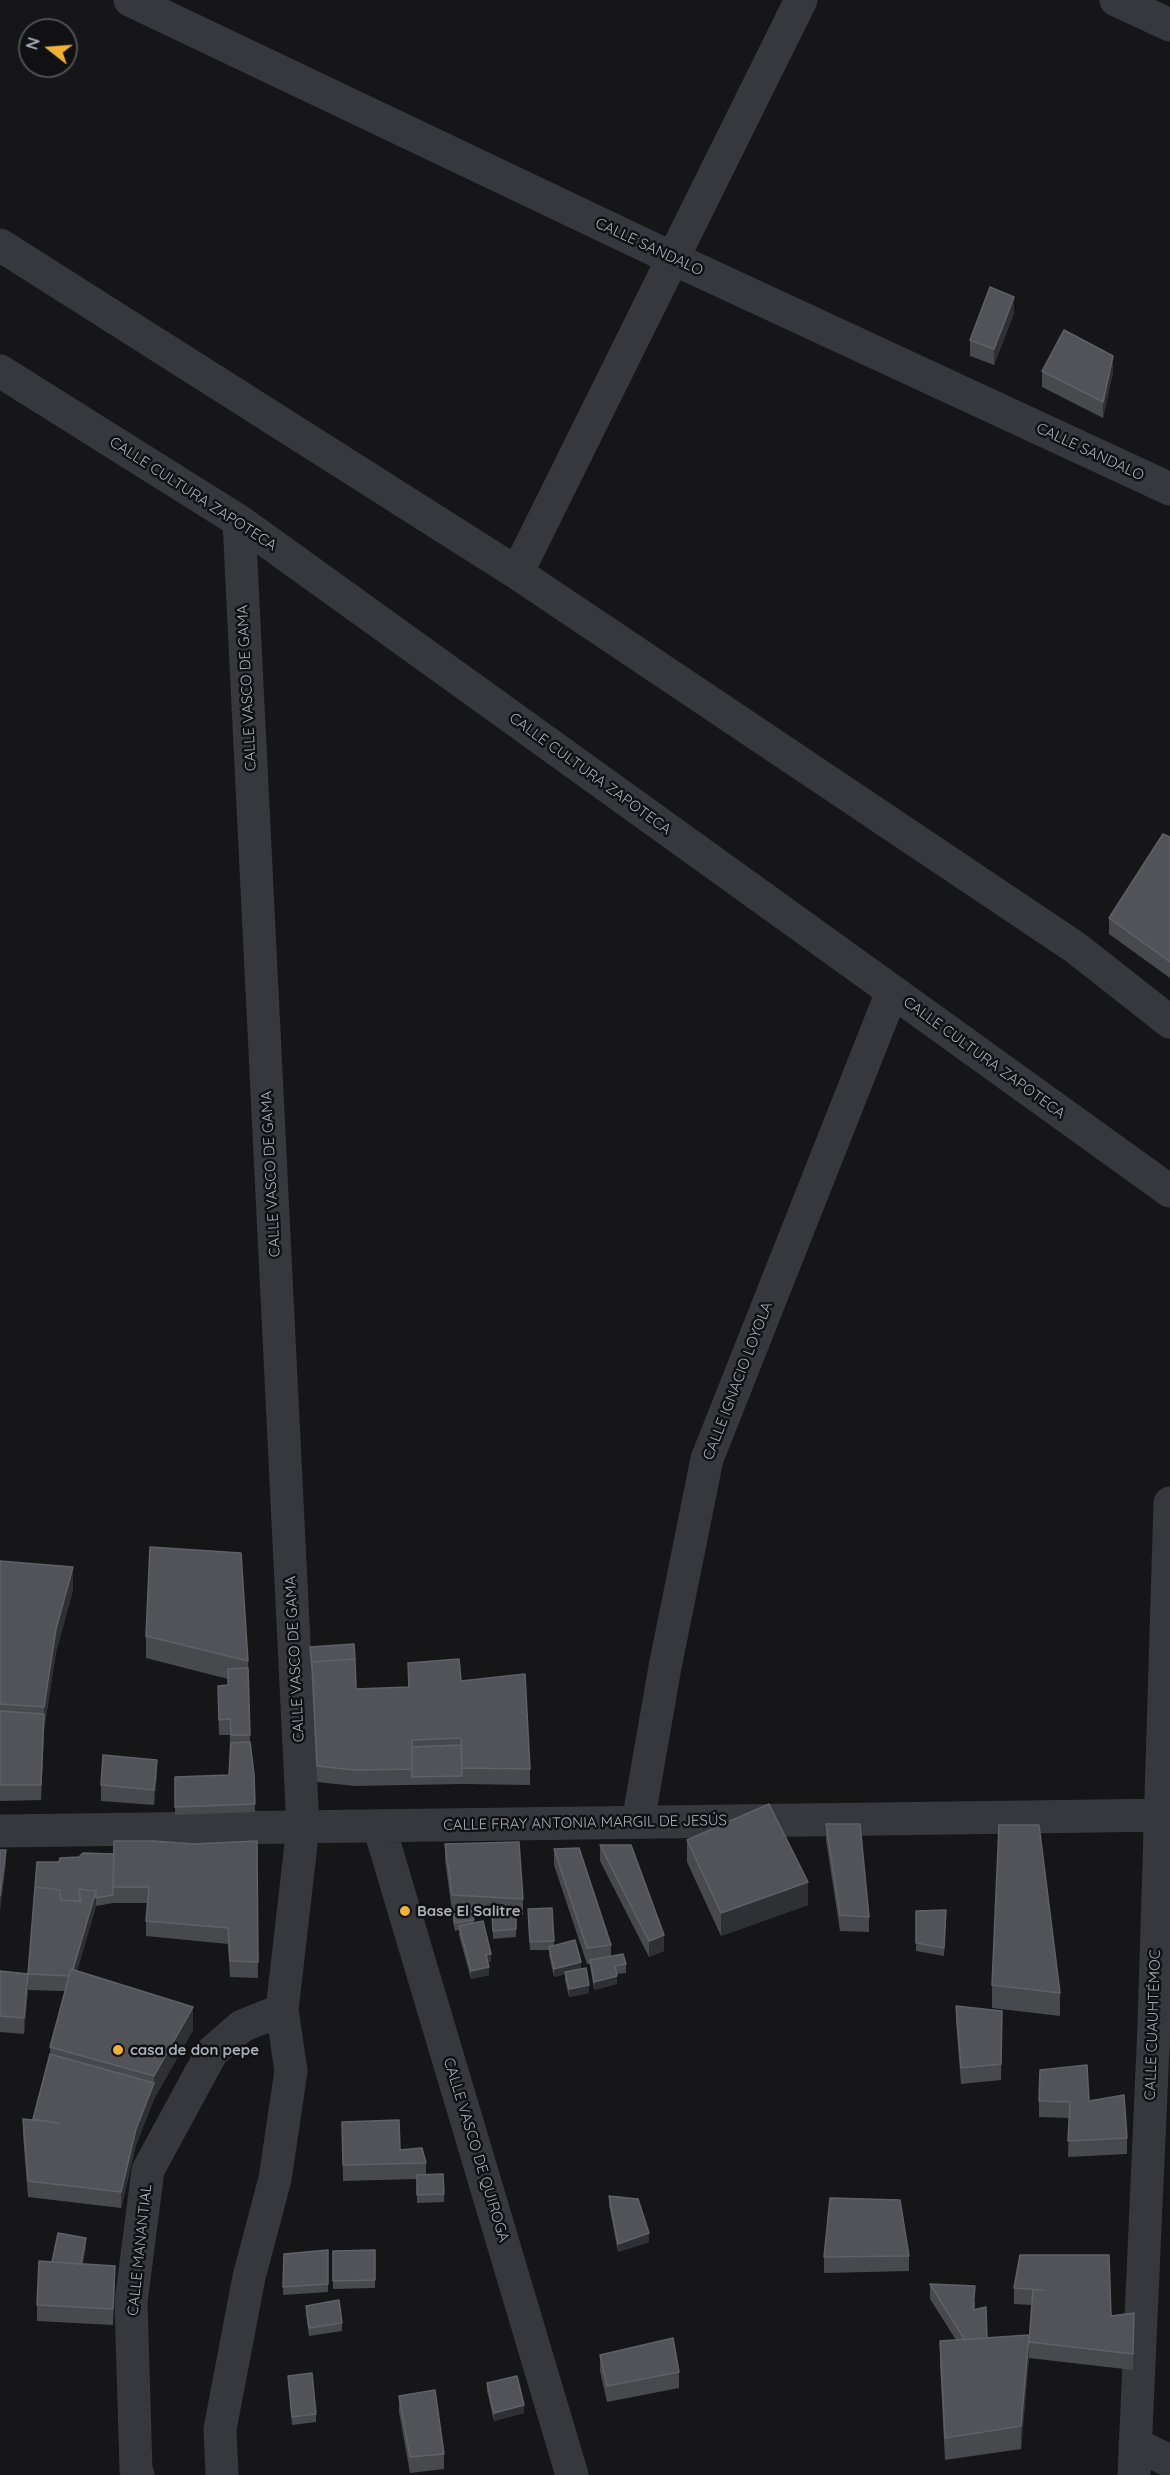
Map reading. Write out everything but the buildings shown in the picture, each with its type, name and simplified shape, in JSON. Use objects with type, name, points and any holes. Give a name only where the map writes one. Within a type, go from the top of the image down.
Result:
[{"type":"street","name":"CALLE SANDALO","points":[[130,0],[674,259],[1170,489]]},
{"type":"street","points":[[517,573],[801,0]]},
{"type":"street","points":[[1116,0],[1170,25]]},
{"type":"street","points":[[0,246],[517,573],[1076,948],[1170,1022]]},
{"type":"street","name":"CALLE CULTURA ZAPOTECA","points":[[0,371],[239,521],[1170,1191]]},
{"type":"street","name":"CALLE VASCO DE GAMA","points":[[239,521],[303,1827]]},
{"type":"street","name":"CALLE IGNACIO LOYOLA","points":[[638,1822],[665,1667],[707,1459],[892,992]]},
{"type":"street","name":"CALLE CUAUHTÉMOC","points":[[1134,2459],[1162,2027],[1170,1503]]},
{"type":"street","name":"CALLE FRAY ANTONIA MARGIL DE JESÚS","points":[[0,1831],[1165,1815]]},
{"type":"street","name":"CALLE VASCO DE QUIROGA","points":[[379,1826],[572,2475]]},
{"type":"street","points":[[222,2475],[220,2429],[249,2277],[275,2179],[291,2071],[282,2010],[303,1827]]},
{"type":"street","name":"CALLE MANANTIAL","points":[[138,2475],[131,2302],[148,2170],[212,2052],[242,2026],[282,2010]]},
{"type":"street","points":[[1134,2459],[1170,2461]]},
{"type":"place","name":"Base El Salitre","points":[[405,1911]]},
{"type":"place","name":"casa de don pepe","points":[[118,2050]]}]
